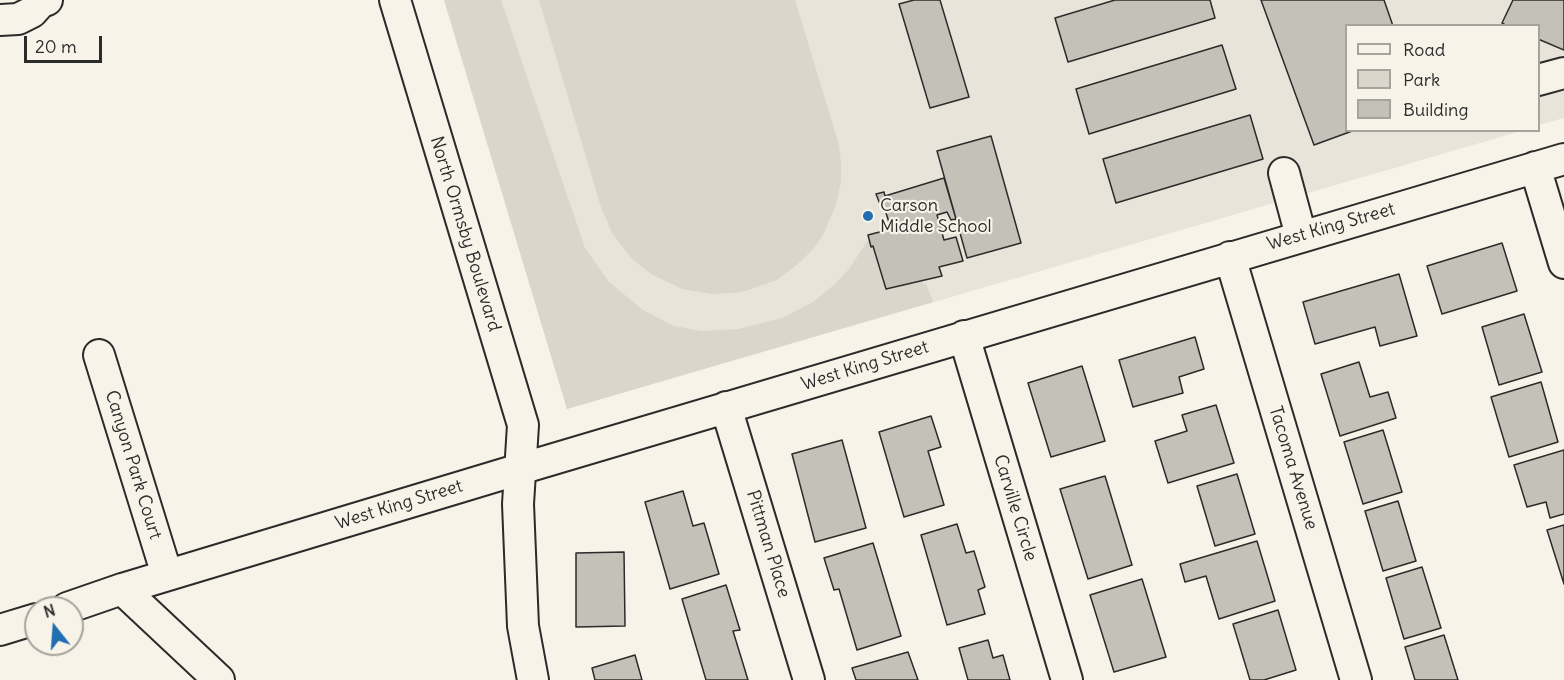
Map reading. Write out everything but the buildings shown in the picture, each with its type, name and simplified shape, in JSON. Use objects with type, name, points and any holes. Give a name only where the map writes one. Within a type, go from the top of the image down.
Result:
[{"type":"street","points":[[0,20],[18,19],[32,12],[46,0]]},
{"type":"street","name":"North Ormsby Boulevard","points":[[394,0],[523,425],[518,504],[523,626],[533,680]]},
{"type":"street","points":[[1540,80],[1564,73]]},
{"type":"street","name":"West King Street","points":[[84,602],[167,575],[726,407],[1564,159]]},
{"type":"street","points":[[1535,167],[1564,263]]},
{"type":"street","points":[[1284,173],[1301,236]]},
{"type":"street","name":"Tacoma Avenue","points":[[1230,257],[1356,680]]},
{"type":"street","name":"Carville Circle","points":[[964,336],[1067,680]]},
{"type":"street","name":"Canyon Park Court","points":[[99,355],[167,575]]},
{"type":"street","name":"Pittman Place","points":[[726,407],[808,680]]},
{"type":"street","points":[[122,589],[219,680]]},
{"type":"street","points":[[0,630],[24,623]]},
{"type":"shaded area","name":"Carson Middle School","points":[[444,0],[1564,0],[1564,118],[1540,125],[1540,24],[1345,24],[1345,132],[1518,132],[567,409]]},
{"type":"green space","points":[[444,0],[501,0],[585,248],[609,282],[643,310],[674,326],[702,331],[738,329],[782,318],[813,302],[835,284],[849,269],[868,240],[870,247],[873,246],[886,289],[922,279],[923,284],[926,283],[933,302],[567,409]]},
{"type":"green space","points":[[539,0],[795,0],[839,145],[841,162],[841,182],[836,205],[823,235],[814,248],[777,280],[732,293],[711,294],[682,289],[651,274],[632,259],[612,233],[601,207]]},
{"type":"place","name":"Carson Middle School","points":[[868,216]]}]
